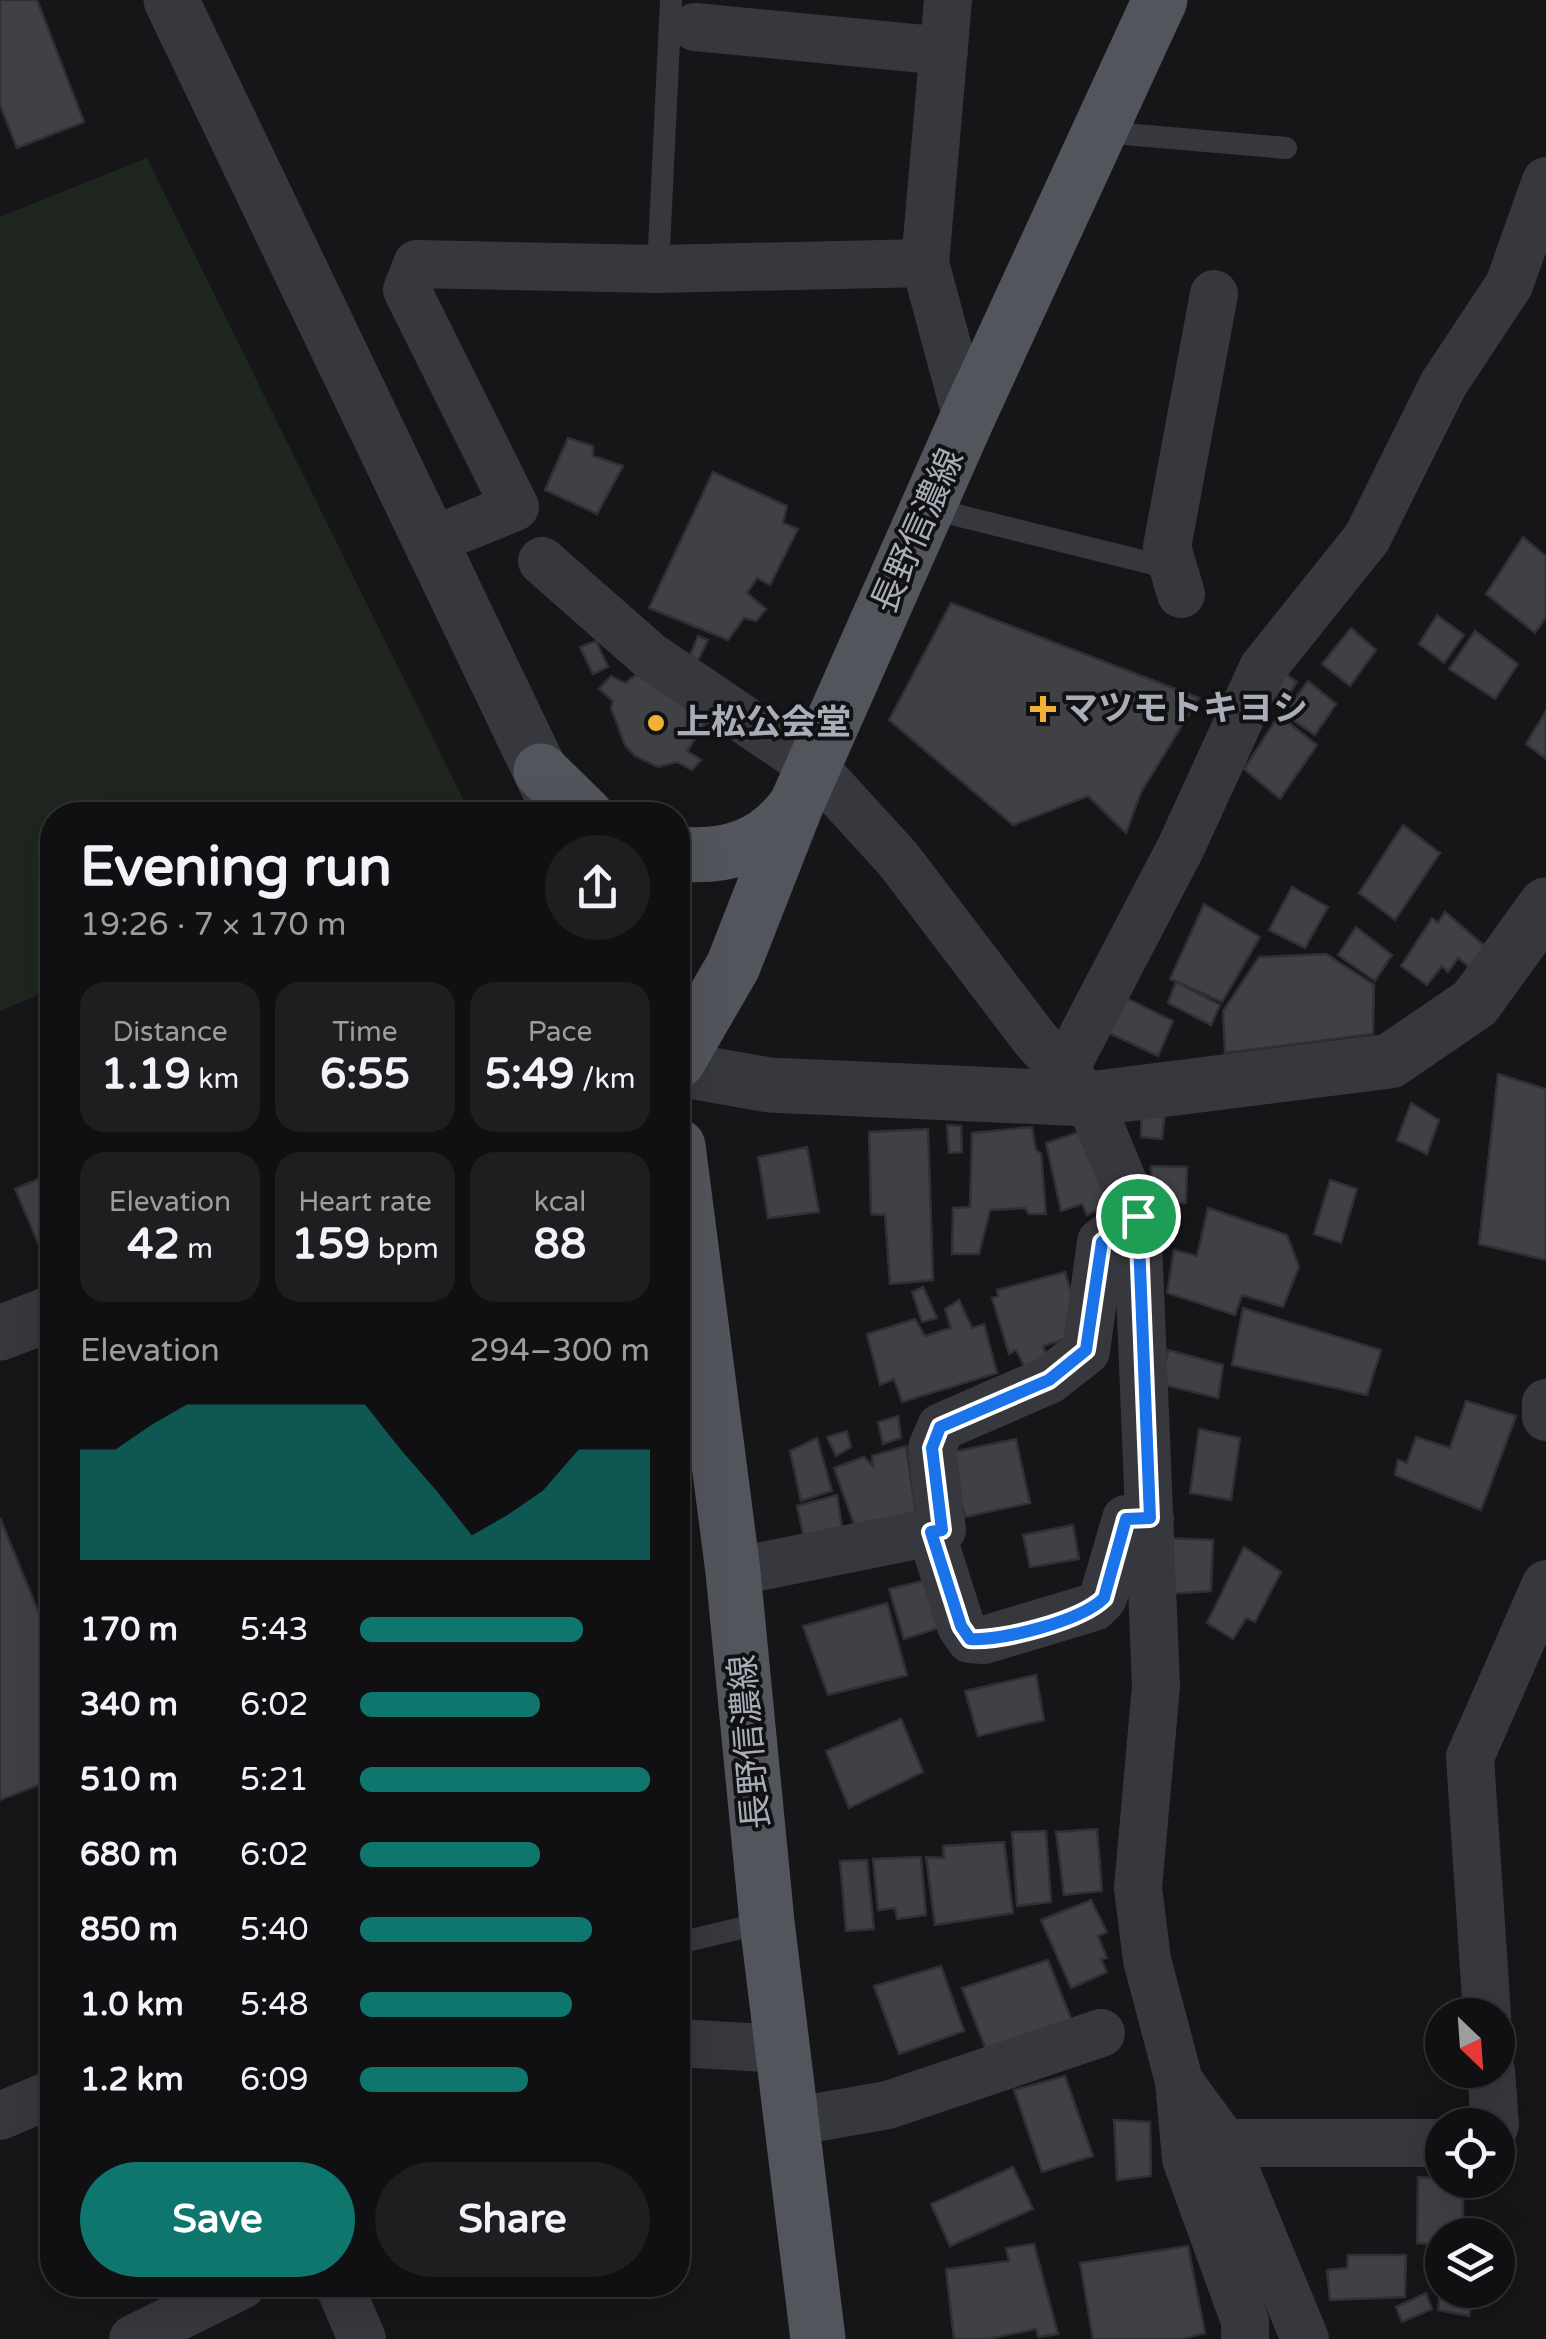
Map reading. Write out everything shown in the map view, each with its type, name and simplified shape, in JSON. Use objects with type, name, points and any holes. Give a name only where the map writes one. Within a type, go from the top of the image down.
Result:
[{"type":"main road","name":"長野信濃線","points":[[690,1040],[733,966],[806,785],[967,419],[1160,0]]},
{"type":"main road","points":[[690,854],[727,854],[770,836],[806,785]]},
{"type":"main road","name":"長野信濃線","points":[[690,1237],[734,1572],[766,1922],[818,2339]]},
{"type":"street","points":[[172,0],[551,793]]},
{"type":"street","points":[[948,0],[925,263],[967,419]]},
{"type":"street","points":[[683,13],[944,51]]},
{"type":"street","points":[[1076,1085],[1263,668],[1367,538],[1444,383],[1509,284],[1546,181]]},
{"type":"street","points":[[432,541],[515,507],[407,290],[417,264],[658,269],[925,263]]},
{"type":"street","points":[[1177,582],[1167,547],[1214,294]]},
{"type":"street","points":[[542,561],[650,656],[898,859],[1076,1085],[1138,1216],[1156,1686],[1138,1888],[1147,1960],[1179,2081],[1186,2158],[1245,2321],[1245,2339]]},
{"type":"street","points":[[690,1071],[769,1085],[1076,1085],[1390,1061],[1474,1004],[1546,905]]},
{"type":"street","points":[[734,1572],[942,1530],[932,1448],[940,1427],[1049,1380],[1086,1350],[1102,1242],[1138,1216]]},
{"type":"street","points":[[0,1334],[40,1318]]},
{"type":"street","points":[[1546,1403],[1546,1417]]},
{"type":"street","points":[[931,1532],[961,1626],[970,1639],[984,1640],[1094,1607],[1104,1598],[1126,1519],[1150,1518]]},
{"type":"street","points":[[1486,1998],[1470,1757],[1546,1584]]},
{"type":"street","points":[[791,2122],[888,2105],[1101,2033]]},
{"type":"street","points":[[690,2044],[782,2049]]},
{"type":"street","points":[[1179,2081],[1224,2143],[1304,2339]]},
{"type":"street","points":[[0,2116],[40,2099]]},
{"type":"street","points":[[1224,2143],[1425,2143]]},
{"type":"street","points":[[133,2339],[218,2297]]},
{"type":"street","points":[[344,2297],[362,2339]]},
{"type":"lane","points":[[658,269],[683,13]]},
{"type":"lane","points":[[1100,132],[1286,148]]},
{"type":"lane","points":[[928,508],[1177,582]]},
{"type":"lane","points":[[690,1940],[766,1922]]},
{"type":"shaded area","points":[[147,158],[465,802],[40,802],[40,994],[0,1011],[0,217]]},
{"type":"building","points":[[0,0],[37,0],[84,122],[17,148],[0,105]]},
{"type":"building","points":[[568,438],[593,446],[593,456],[623,466],[597,514],[545,490]]},
{"type":"building","points":[[713,472],[787,506],[783,523],[798,529],[770,585],[757,578],[747,593],[766,609],[756,621],[744,618],[728,640],[649,608]]},
{"type":"building","points":[[1523,537],[1546,556],[1546,617],[1535,633],[1486,594]]},
{"type":"building","name":"マツモトキヨシ","points":[[951,603],[1199,698],[1141,792],[1126,833],[1088,796],[1013,825],[889,720]]},
{"type":"building","points":[[1437,615],[1464,635],[1444,663],[1419,644]]},
{"type":"building","points":[[1351,628],[1376,650],[1350,686],[1322,664]]},
{"type":"building","points":[[1475,631],[1518,664],[1495,699],[1449,669]]},
{"type":"building","points":[[698,636],[708,640],[697,662],[688,660]]},
{"type":"building","points":[[596,641],[608,667],[593,674],[580,647]]},
{"type":"building","points":[[1276,667],[1297,682],[1280,707],[1260,692]]},
{"type":"building","points":[[640,672],[711,715],[687,751],[701,760],[692,770],[677,762],[658,767],[635,756],[625,745],[611,708],[613,701],[599,689],[611,676],[625,683]]},
{"type":"building","points":[[1308,681],[1336,704],[1315,735],[1284,714]]},
{"type":"building","points":[[1546,711],[1546,759],[1526,744]]},
{"type":"building","points":[[1279,715],[1317,745],[1280,799],[1244,769]]},
{"type":"building","points":[[1403,825],[1440,853],[1395,920],[1359,893]]},
{"type":"building","points":[[1292,887],[1328,907],[1305,948],[1269,930]]},
{"type":"building","points":[[1204,904],[1260,937],[1222,1002],[1170,979]]},
{"type":"building","points":[[1445,912],[1487,948],[1472,969],[1458,958],[1448,972],[1442,966],[1427,985],[1401,966],[1432,918],[1438,923]]},
{"type":"building","points":[[1356,927],[1392,955],[1375,981],[1338,955]]},
{"type":"building","points":[[1326,954],[1374,985],[1373,1034],[1225,1053],[1223,1011],[1259,957]]},
{"type":"building","points":[[1176,982],[1220,1005],[1211,1025],[1168,1003]]},
{"type":"building","points":[[1116,993],[1173,1021],[1158,1056],[1100,1029]]},
{"type":"building","points":[[1498,1074],[1546,1089],[1546,1260],[1479,1244]]},
{"type":"building","points":[[1142,1100],[1166,1103],[1162,1139],[1141,1137]]},
{"type":"building","points":[[1411,1103],[1439,1120],[1427,1154],[1397,1140]]},
{"type":"building","points":[[947,1125],[961,1126],[962,1152],[949,1153]]},
{"type":"building","points":[[1032,1127],[1036,1150],[1041,1153],[1046,1214],[1029,1214],[1025,1208],[990,1210],[979,1254],[952,1254],[953,1208],[970,1207],[972,1133]]},
{"type":"building","points":[[928,1129],[933,1280],[890,1284],[885,1215],[871,1214],[869,1132]]},
{"type":"building","points":[[1085,1130],[1108,1205],[1087,1215],[1082,1204],[1061,1211],[1046,1143]]},
{"type":"building","points":[[807,1147],[819,1212],[768,1218],[758,1157]]},
{"type":"building","points":[[1151,1166],[1187,1167],[1186,1203],[1152,1203]]},
{"type":"building","points":[[40,1178],[38,1243],[15,1189]]},
{"type":"building","points":[[1330,1180],[1357,1189],[1341,1243],[1314,1234]]},
{"type":"building","points":[[1208,1208],[1287,1235],[1299,1267],[1283,1307],[1242,1295],[1235,1315],[1167,1293],[1174,1250],[1197,1256]]},
{"type":"building","points":[[1065,1272],[1079,1320],[1074,1336],[1043,1346],[1047,1356],[1025,1368],[1016,1350],[1009,1354],[992,1298],[998,1296],[997,1290]]},
{"type":"building","points":[[923,1287],[937,1318],[922,1322],[912,1292]]},
{"type":"building","points":[[959,1300],[972,1328],[984,1324],[997,1373],[902,1402],[894,1379],[880,1385],[867,1334],[915,1319],[925,1336],[951,1328],[945,1309]]},
{"type":"building","points":[[1243,1308],[1381,1350],[1367,1395],[1232,1365]]},
{"type":"building","points":[[1168,1350],[1223,1365],[1218,1398],[1161,1384]]},
{"type":"building","points":[[1466,1401],[1516,1416],[1481,1510],[1395,1475],[1398,1460],[1407,1463],[1416,1437],[1450,1448]]},
{"type":"building","points":[[898,1416],[901,1438],[883,1444],[878,1422]]},
{"type":"building","points":[[1199,1429],[1240,1438],[1231,1500],[1190,1493]]},
{"type":"building","points":[[847,1431],[851,1447],[836,1456],[827,1437]]},
{"type":"building","points":[[817,1438],[832,1491],[801,1501],[790,1451]]},
{"type":"building","points":[[1016,1439],[1030,1503],[965,1517],[948,1453]]},
{"type":"building","points":[[906,1446],[916,1513],[855,1527],[834,1468],[864,1457],[873,1466],[872,1456]]},
{"type":"building","points":[[837,1495],[843,1534],[805,1542],[797,1506]]},
{"type":"building","points":[[0,1518],[40,1616],[40,1785],[0,1800]]},
{"type":"building","points":[[1073,1525],[1079,1559],[1030,1567],[1023,1535]]},
{"type":"building","points":[[1164,1538],[1213,1540],[1211,1591],[1168,1594]]},
{"type":"building","points":[[1244,1547],[1281,1572],[1255,1622],[1246,1618],[1233,1639],[1207,1623]]},
{"type":"building","points":[[927,1580],[939,1628],[904,1639],[889,1589]]},
{"type":"building","points":[[887,1603],[907,1675],[828,1695],[803,1626]]},
{"type":"building","points":[[1036,1675],[1044,1720],[978,1736],[965,1691]]},
{"type":"building","points":[[901,1719],[923,1772],[849,1808],[826,1751]]},
{"type":"building","points":[[1097,1829],[1102,1891],[1064,1895],[1056,1832]]},
{"type":"building","points":[[1046,1831],[1051,1902],[1017,1906],[1012,1832]]},
{"type":"building","points":[[1004,1842],[1013,1913],[935,1925],[926,1857],[944,1858],[943,1846]]},
{"type":"building","points":[[921,1857],[926,1915],[897,1919],[895,1908],[878,1910],[873,1859]]},
{"type":"building","points":[[867,1860],[874,1929],[846,1931],[840,1861]]},
{"type":"building","points":[[1091,1900],[1107,1932],[1098,1936],[1107,1958],[1101,1959],[1107,1972],[1071,1988],[1041,1920]]},
{"type":"building","points":[[1048,1960],[1075,2029],[990,2060],[962,1988]]},
{"type":"building","points":[[941,1966],[964,2031],[899,2054],[874,1986]]},
{"type":"building","points":[[1065,2076],[1093,2156],[1042,2172],[1014,2090]]},
{"type":"building","points":[[1114,2120],[1150,2122],[1151,2176],[1117,2180]]},
{"type":"building","points":[[1013,2167],[1033,2209],[950,2246],[931,2204]]},
{"type":"building","points":[[1418,2177],[1425,2177],[1425,2198],[1463,2198],[1463,2218],[1425,2218],[1425,2244],[1417,2243]]},
{"type":"building","points":[[1034,2244],[1058,2334],[1038,2337],[1036,2329],[988,2339],[954,2339],[946,2269],[1009,2261],[1006,2248]]},
{"type":"building","points":[[1188,2246],[1205,2333],[1182,2339],[1093,2339],[1080,2263]]},
{"type":"building","points":[[1348,2255],[1406,2255],[1405,2297],[1330,2300],[1327,2270],[1347,2268]]},
{"type":"building","points":[[1425,2293],[1425,2308],[1432,2309],[1402,2322],[1396,2307]]},
{"type":"building","points":[[1438,2308],[1470,2308],[1469,2316]]},
{"type":"place","name":"マツモトキヨシ","points":[[1043,709]]},
{"type":"place","name":"上松公会堂","points":[[656,723]]},
{"type":"route","points":[[1138,1216],[1150,1518],[1126,1519],[1118,1535],[1104,1598],[1094,1607],[1044,1626],[984,1640],[970,1639],[961,1626],[931,1532],[942,1530],[932,1448],[940,1427],[1049,1380],[1086,1350],[1102,1242],[1138,1216]]}]
